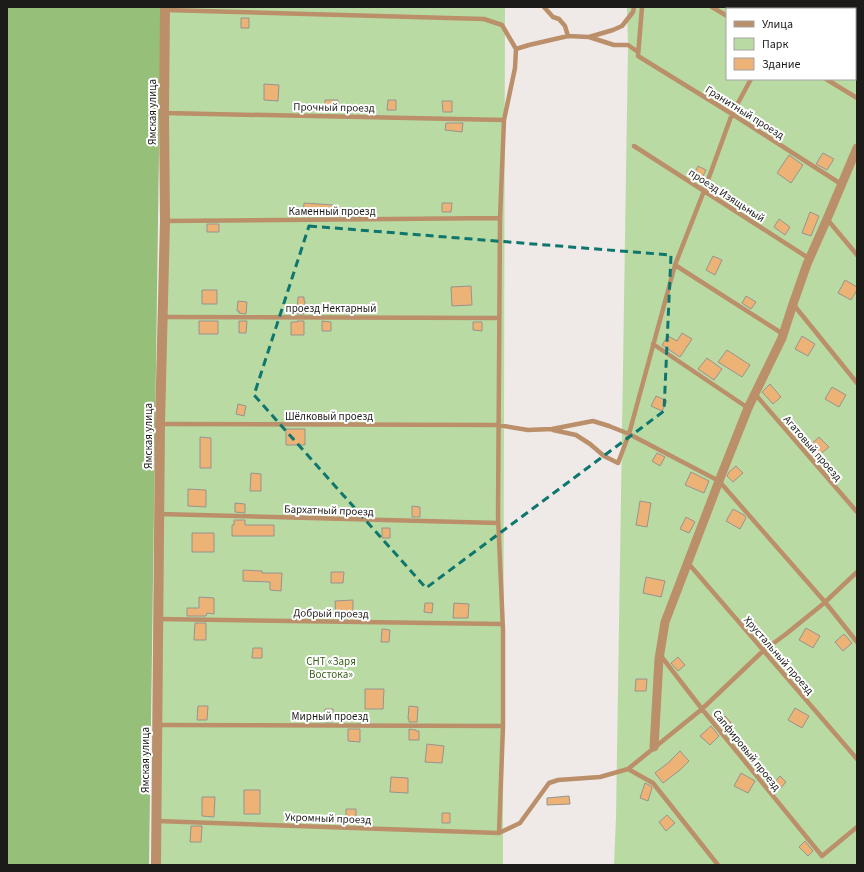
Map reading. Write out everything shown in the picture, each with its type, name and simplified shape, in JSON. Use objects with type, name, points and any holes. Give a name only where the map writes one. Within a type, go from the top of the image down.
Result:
[{"type":"street","name":"Ямская улица","points":[[156,865],[160,424],[165,221],[165,9]]},
{"type":"street","points":[[654,747],[660,655],[666,622],[748,408],[783,334],[810,259],[857,148]]},
{"type":"lane","points":[[544,7],[553,17],[562,22],[568,36]]},
{"type":"lane","points":[[516,49],[568,36],[589,37],[613,30],[622,26],[633,12],[634,7]]},
{"type":"lane","points":[[638,54],[642,7]]},
{"type":"lane","points":[[712,7],[726,15]]},
{"type":"lane","points":[[165,9],[484,19],[502,25],[516,49],[515,68],[504,120],[500,218],[498,524],[502,624],[503,726],[499,833],[520,823],[549,784],[558,780],[600,777],[628,769],[702,709],[763,651],[825,602],[857,572]]},
{"type":"lane","name":"Гранитный проезд","points":[[589,37],[614,46],[628,45],[638,54],[841,184]]},
{"type":"lane","points":[[552,430],[576,435],[604,456],[618,463],[629,434],[675,266],[732,114],[750,80]]},
{"type":"lane","points":[[828,80],[857,98]]},
{"type":"lane","name":"Прочный проезд","points":[[164,113],[504,120]]},
{"type":"lane","name":"проезд Изящьный","points":[[634,146],[810,259]]},
{"type":"lane","name":"Каменный проезд","points":[[165,221],[500,218]]},
{"type":"lane","points":[[827,219],[857,255]]},
{"type":"lane","points":[[675,266],[783,334]]},
{"type":"lane","points":[[793,304],[857,383]]},
{"type":"lane","name":"проезд Нектарный","points":[[162,317],[499,318]]},
{"type":"lane","points":[[653,344],[748,408]]},
{"type":"lane","name":"Агатовый проезд","points":[[755,394],[857,512]]},
{"type":"lane","points":[[552,430],[592,421],[609,426],[629,434],[719,481],[825,602],[857,642]]},
{"type":"lane","name":"Шёлковый проезд","points":[[160,424],[498,425],[528,430],[552,430]]},
{"type":"lane","name":"Бархатный проезд","points":[[160,514],[498,524]]},
{"type":"lane","name":"Хрустальный проезд","points":[[688,563],[857,759]]},
{"type":"lane","name":"Добрый проезд","points":[[159,619],[502,624]]},
{"type":"lane","name":"Сапфировый проезд","points":[[660,655],[822,856],[857,827]]},
{"type":"lane","name":"Мирный проезд","points":[[157,725],[503,726]]},
{"type":"lane","points":[[628,769],[653,783],[718,865]]},
{"type":"lane","name":"Укромный проезд","points":[[156,821],[499,833]]},
{"type":"highlighted area","points":[[309,226],[671,255],[664,411],[426,588],[254,395]]},
{"type":"green space","points":[[7,7],[161,7],[149,865],[7,865]]},
{"type":"green space","name":"СНТ «Заря Востока»","points":[[165,7],[505,7],[503,865],[156,865]]},
{"type":"green space","points":[[627,7],[857,7],[857,865],[614,865],[628,45]]},
{"type":"building","points":[[241,18],[249,18],[249,28],[241,28]]},
{"type":"building","points":[[264,84],[279,85],[278,101],[264,100]]},
{"type":"building","points":[[325,100],[338,100],[338,109],[325,109]]},
{"type":"building","points":[[388,100],[396,100],[396,110],[387,110]]},
{"type":"building","points":[[442,101],[452,101],[452,112],[443,112]]},
{"type":"building","points":[[446,123],[463,123],[462,132],[445,130]]},
{"type":"building","points":[[823,153],[834,159],[827,170],[816,164]]},
{"type":"building","points":[[789,155],[803,165],[791,183],[777,173]]},
{"type":"building","points":[[698,166],[706,170],[701,180],[693,176]]},
{"type":"building","points":[[304,203],[334,205],[333,214],[303,213]]},
{"type":"building","points":[[442,203],[452,203],[451,212],[442,212]]},
{"type":"building","points":[[810,212],[819,216],[811,236],[802,233]]},
{"type":"building","points":[[779,219],[790,227],[785,235],[774,227]]},
{"type":"building","points":[[207,224],[219,224],[219,232],[207,232]]},
{"type":"building","points":[[713,256],[722,260],[715,275],[706,270]]},
{"type":"building","points":[[845,280],[857,287],[857,290],[851,300],[838,293]]},
{"type":"building","points":[[471,286],[472,305],[452,306],[451,287]]},
{"type":"building","points":[[202,290],[217,290],[217,304],[202,304]]},
{"type":"building","points":[[746,296],[756,302],[751,309],[742,303]]},
{"type":"building","points":[[298,297],[304,297],[304,314],[297,314]]},
{"type":"building","points":[[238,301],[247,302],[246,314],[239,313],[239,311],[237,311]]},
{"type":"building","points":[[199,321],[218,321],[218,334],[199,334]]},
{"type":"building","points":[[239,321],[247,321],[246,333],[239,333]]},
{"type":"building","points":[[304,321],[304,335],[291,335],[291,322]]},
{"type":"building","points":[[322,321],[331,322],[331,331],[322,331]]},
{"type":"building","points":[[473,322],[482,322],[482,331],[473,330]]},
{"type":"building","points":[[682,333],[692,339],[680,357],[662,345],[668,336],[677,341]]},
{"type":"building","points":[[802,336],[815,344],[808,356],[795,349]]},
{"type":"building","points":[[727,350],[750,365],[742,377],[718,362]]},
{"type":"building","points":[[707,358],[722,369],[714,380],[698,369]]},
{"type":"building","points":[[770,384],[781,397],[773,404],[762,392]]},
{"type":"building","points":[[832,387],[846,395],[839,407],[825,399]]},
{"type":"building","points":[[656,396],[667,401],[662,411],[651,406]]},
{"type":"building","points":[[238,404],[246,406],[244,416],[236,414]]},
{"type":"building","points":[[286,429],[305,429],[305,445],[286,445]]},
{"type":"building","points":[[200,437],[211,438],[211,468],[200,468]]},
{"type":"building","points":[[819,437],[829,447],[817,457],[808,447]]},
{"type":"building","points":[[657,453],[665,457],[660,466],[652,461]]},
{"type":"building","points":[[736,466],[743,473],[733,482],[727,476]]},
{"type":"building","points":[[691,472],[709,481],[704,493],[685,485]]},
{"type":"building","points":[[251,473],[261,474],[261,491],[250,491]]},
{"type":"building","points":[[188,489],[206,490],[206,507],[188,506]]},
{"type":"building","points":[[640,501],[651,503],[647,527],[636,525]]},
{"type":"building","points":[[235,503],[245,504],[245,513],[235,512]]},
{"type":"building","points":[[412,506],[420,507],[420,517],[412,517]]},
{"type":"building","points":[[733,509],[744,515],[746,518],[740,529],[726,521]]},
{"type":"building","points":[[686,517],[695,522],[689,533],[680,529]]},
{"type":"building","points":[[234,520],[245,520],[245,525],[274,525],[274,536],[232,536],[232,525],[234,525]]},
{"type":"building","points":[[382,528],[390,528],[390,538],[382,538]]},
{"type":"building","points":[[192,533],[214,533],[214,552],[192,552]]},
{"type":"building","points":[[243,570],[262,571],[262,573],[282,573],[281,591],[270,590],[270,582],[243,581]]},
{"type":"building","points":[[331,572],[344,572],[343,583],[331,583]]},
{"type":"building","points":[[646,577],[665,581],[661,597],[643,593]]},
{"type":"building","points":[[199,597],[214,598],[214,614],[207,613],[206,616],[187,616],[187,608],[199,608]]},
{"type":"building","points":[[353,600],[353,616],[336,616],[335,601]]},
{"type":"building","points":[[425,603],[433,603],[432,613],[424,612]]},
{"type":"building","points":[[454,603],[469,604],[468,618],[453,618]]},
{"type":"building","points":[[195,623],[206,623],[206,640],[194,640]]},
{"type":"building","points":[[806,628],[820,636],[813,648],[799,640]]},
{"type":"building","points":[[382,629],[390,630],[389,642],[381,642]]},
{"type":"building","points":[[844,634],[852,643],[843,651],[835,642]]},
{"type":"building","points":[[253,648],[262,648],[262,658],[252,658]]},
{"type":"building","points":[[678,657],[685,665],[678,671],[671,663]]},
{"type":"building","points":[[636,679],[647,679],[646,691],[635,691]]},
{"type":"building","points":[[365,689],[384,689],[383,709],[365,709]]},
{"type":"building","points":[[198,706],[208,706],[207,720],[197,720]]},
{"type":"building","points":[[409,706],[418,707],[417,722],[409,722]]},
{"type":"building","points":[[795,708],[809,716],[802,728],[788,720]]},
{"type":"building","points":[[325,709],[333,709],[332,722],[325,722]]},
{"type":"building","points":[[725,716],[732,724],[724,730],[717,722]]},
{"type":"building","points":[[711,726],[719,736],[710,745],[700,736]]},
{"type":"building","points":[[348,729],[360,729],[360,742],[348,741]]},
{"type":"building","points":[[409,729],[419,731],[419,740],[409,740]]},
{"type":"building","points":[[427,744],[444,746],[442,763],[425,762]]},
{"type":"building","points":[[680,751],[689,761],[663,783],[655,773]]},
{"type":"building","points":[[741,773],[755,781],[748,793],[734,786]]},
{"type":"building","points":[[780,776],[786,782],[779,790],[773,784]]},
{"type":"building","points":[[391,777],[408,778],[408,793],[390,792]]},
{"type":"building","points":[[645,783],[652,788],[648,801],[640,798]]},
{"type":"building","points":[[244,790],[260,790],[260,814],[244,814]]},
{"type":"building","points":[[569,796],[570,804],[547,805],[547,798]]},
{"type":"building","points":[[202,797],[215,797],[214,817],[202,816]]},
{"type":"building","points":[[346,809],[356,809],[356,820],[346,820]]},
{"type":"building","points":[[442,813],[450,813],[450,823],[442,823]]},
{"type":"building","points":[[667,815],[675,823],[666,831],[659,822]]},
{"type":"building","points":[[191,826],[202,826],[201,842],[190,842]]},
{"type":"building","points":[[805,841],[813,851],[808,856],[799,847]]}]
